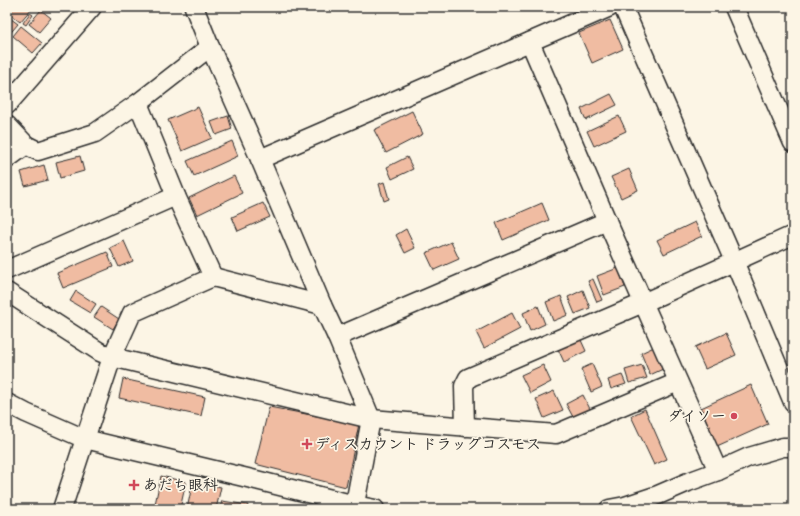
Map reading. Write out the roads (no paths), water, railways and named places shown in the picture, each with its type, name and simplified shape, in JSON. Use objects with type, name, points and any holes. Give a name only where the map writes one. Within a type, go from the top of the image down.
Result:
[{"type":"street","points":[[7,105],[92,7]]},
{"type":"street","points":[[194,7],[371,418],[354,507]]},
{"type":"street","points":[[260,159],[610,7]]},
{"type":"street","points":[[623,7],[734,261],[793,402]]},
{"type":"street","points":[[734,7],[793,143]]},
{"type":"street","points":[[530,42],[607,221],[718,471]]},
{"type":"street","points":[[7,125],[26,145],[38,151],[95,133],[138,103],[210,47]]},
{"type":"street","points":[[138,103],[176,196],[214,277]]},
{"type":"street","points":[[7,159],[26,145]]},
{"type":"street","points":[[7,270],[176,196]]},
{"type":"street","points":[[337,337],[607,221]]},
{"type":"street","points":[[465,427],[464,386],[468,378],[643,303],[793,235]]},
{"type":"street","points":[[62,509],[112,357],[132,313],[214,277],[322,305]]},
{"type":"street","points":[[7,292],[100,352],[112,357],[371,418],[556,434],[678,382]]},
{"type":"street","points":[[7,403],[84,439],[256,480],[354,507],[375,509]]},
{"type":"street","points":[[609,509],[624,506],[658,495],[749,457],[783,447],[793,447]]},
{"type":"place","name":"ダイソー","points":[[734,416]]},
{"type":"place","name":"ディスカウント ドラッグコスモス","points":[[307,444]]},
{"type":"place","name":"あだち眼科","points":[[134,485]]}]
